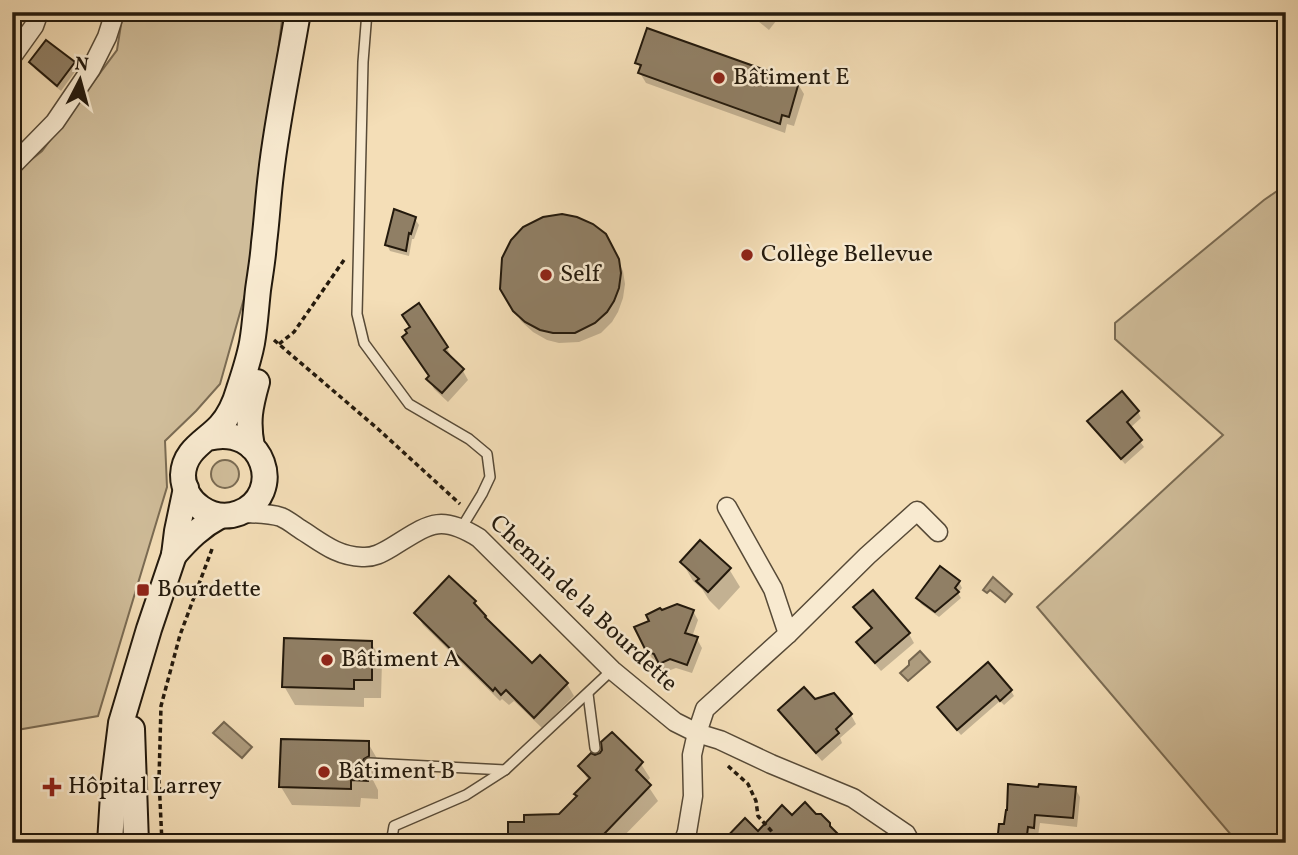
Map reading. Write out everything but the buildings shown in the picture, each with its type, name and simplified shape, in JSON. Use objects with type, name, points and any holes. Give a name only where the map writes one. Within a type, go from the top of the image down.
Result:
[{"type":"street","points":[[14,54],[34,26],[40,12]]},
{"type":"street","points":[[12,166],[55,122],[92,69],[115,12]]},
{"type":"street","points":[[230,514],[203,510],[190,497],[183,475],[192,450],[222,424],[235,404],[252,344],[278,120],[298,12]]},
{"type":"street","points":[[252,447],[250,409],[265,357],[268,336],[264,244]]},
{"type":"street","points":[[174,555],[207,523],[248,508],[255,501],[264,483],[263,463],[245,440],[218,436],[208,438]]},
{"type":"street","name":"Chemin de la Bourdette","points":[[264,483],[283,518]]},
{"type":"street","points":[[110,843],[121,723],[174,555],[186,488]]},
{"type":"street","points":[[727,507],[773,589],[788,634]]},
{"type":"street","points":[[683,843],[692,796],[691,767],[696,733],[705,709],[788,634],[867,555],[917,512],[938,532]]},
{"type":"street","name":"Chemin de la Bourdette","points":[[230,514],[258,513],[283,518],[336,552],[361,557],[382,553],[427,526],[450,524],[462,527],[479,538],[612,670],[675,722],[853,797],[906,835],[911,843]]},
{"type":"street","points":[[133,683],[136,843]]},
{"type":"lane","points":[[368,12],[363,62],[358,314],[364,343],[409,404],[469,439],[487,454],[489,477],[462,527]]},
{"type":"lane","points":[[391,843],[394,826],[466,795],[505,770],[612,670]]},
{"type":"lane","points":[[588,694],[595,748]]},
{"type":"lane","points":[[369,763],[505,770]]},
{"type":"path","points":[[279,344],[294,332],[358,238]]},
{"type":"path","points":[[162,843],[159,779],[161,706],[180,635],[214,546]]},
{"type":"path","points":[[691,767],[719,758],[748,784],[757,801],[758,817],[782,843]]},
{"type":"shaded area","points":[[123,12],[283,12],[250,277],[220,384],[165,441],[167,487],[98,716],[17,730],[12,736],[12,175],[42,151],[117,50]]},
{"type":"shaded area","points":[[1286,185],[1286,840],[1283,843],[1238,843],[1037,607],[1223,435],[1115,339],[1115,323],[1264,200]]},
{"type":"shaded area","points":[[225,460],[235,464],[239,474],[235,484],[225,488],[215,484],[211,474],[215,464]]},
{"type":"shaded area","points":[[993,577],[1012,594],[1005,602],[990,590],[987,593],[983,590]]},
{"type":"shaded area","points":[[920,651],[930,662],[908,681],[900,673]]},
{"type":"shaded area","points":[[224,722],[252,747],[242,758],[213,733]]},
{"type":"place","name":"Bâtiment E","points":[[719,78]]},
{"type":"place","name":"Collège Bellevue","points":[[747,255]]},
{"type":"place","name":"Self","points":[[546,275]]},
{"type":"place","name":"Bourdette","points":[[143,590]]},
{"type":"place","name":"Bâtiment A","points":[[327,660]]},
{"type":"place","name":"Bâtiment B","points":[[324,772]]},
{"type":"place","name":"Hôpital Larrey","points":[[52,787]]}]
